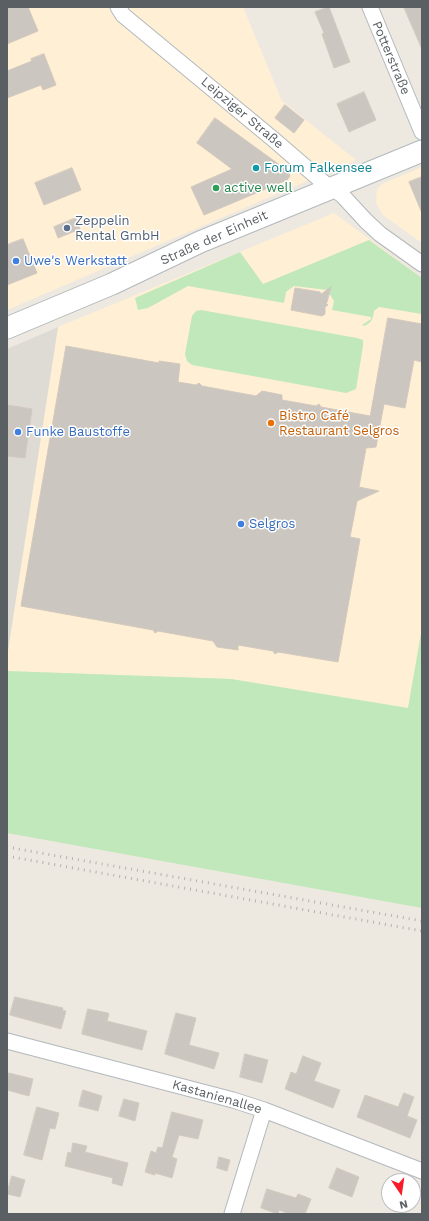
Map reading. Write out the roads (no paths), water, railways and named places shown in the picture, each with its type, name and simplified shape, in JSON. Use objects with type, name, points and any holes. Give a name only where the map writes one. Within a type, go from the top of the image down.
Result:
[{"type":"street","name":"Leipziger Straße","points":[[118,7],[123,15],[345,198],[380,234],[422,264]]},
{"type":"street","name":"Potterstraße","points":[[370,7],[422,132]]},
{"type":"street","name":"Straße der Einheit","points":[[7,328],[112,284],[200,242],[422,151]]},
{"type":"street","name":"Kastanienallee","points":[[7,1041],[233,1100],[264,1110],[422,1171]]},
{"type":"street","points":[[232,1214],[264,1110]]},
{"type":"railway","points":[[7,847],[422,921]]},
{"type":"railway","points":[[7,856],[422,931]]},
{"type":"place","name":"Forum Falkensee","points":[[256,168]]},
{"type":"place","name":"active well","points":[[216,188]]},
{"type":"place","name":"Zeppelin Rental GmbH","points":[[67,228]]},
{"type":"place","name":"Uwe's Werkstatt","points":[[16,261]]},
{"type":"place","name":"Bistro Café Restaurant Selgros","points":[[271,423]]},
{"type":"place","name":"Funke Baustoffe","points":[[18,432]]},
{"type":"place","name":"Selgros","points":[[241,524]]}]
